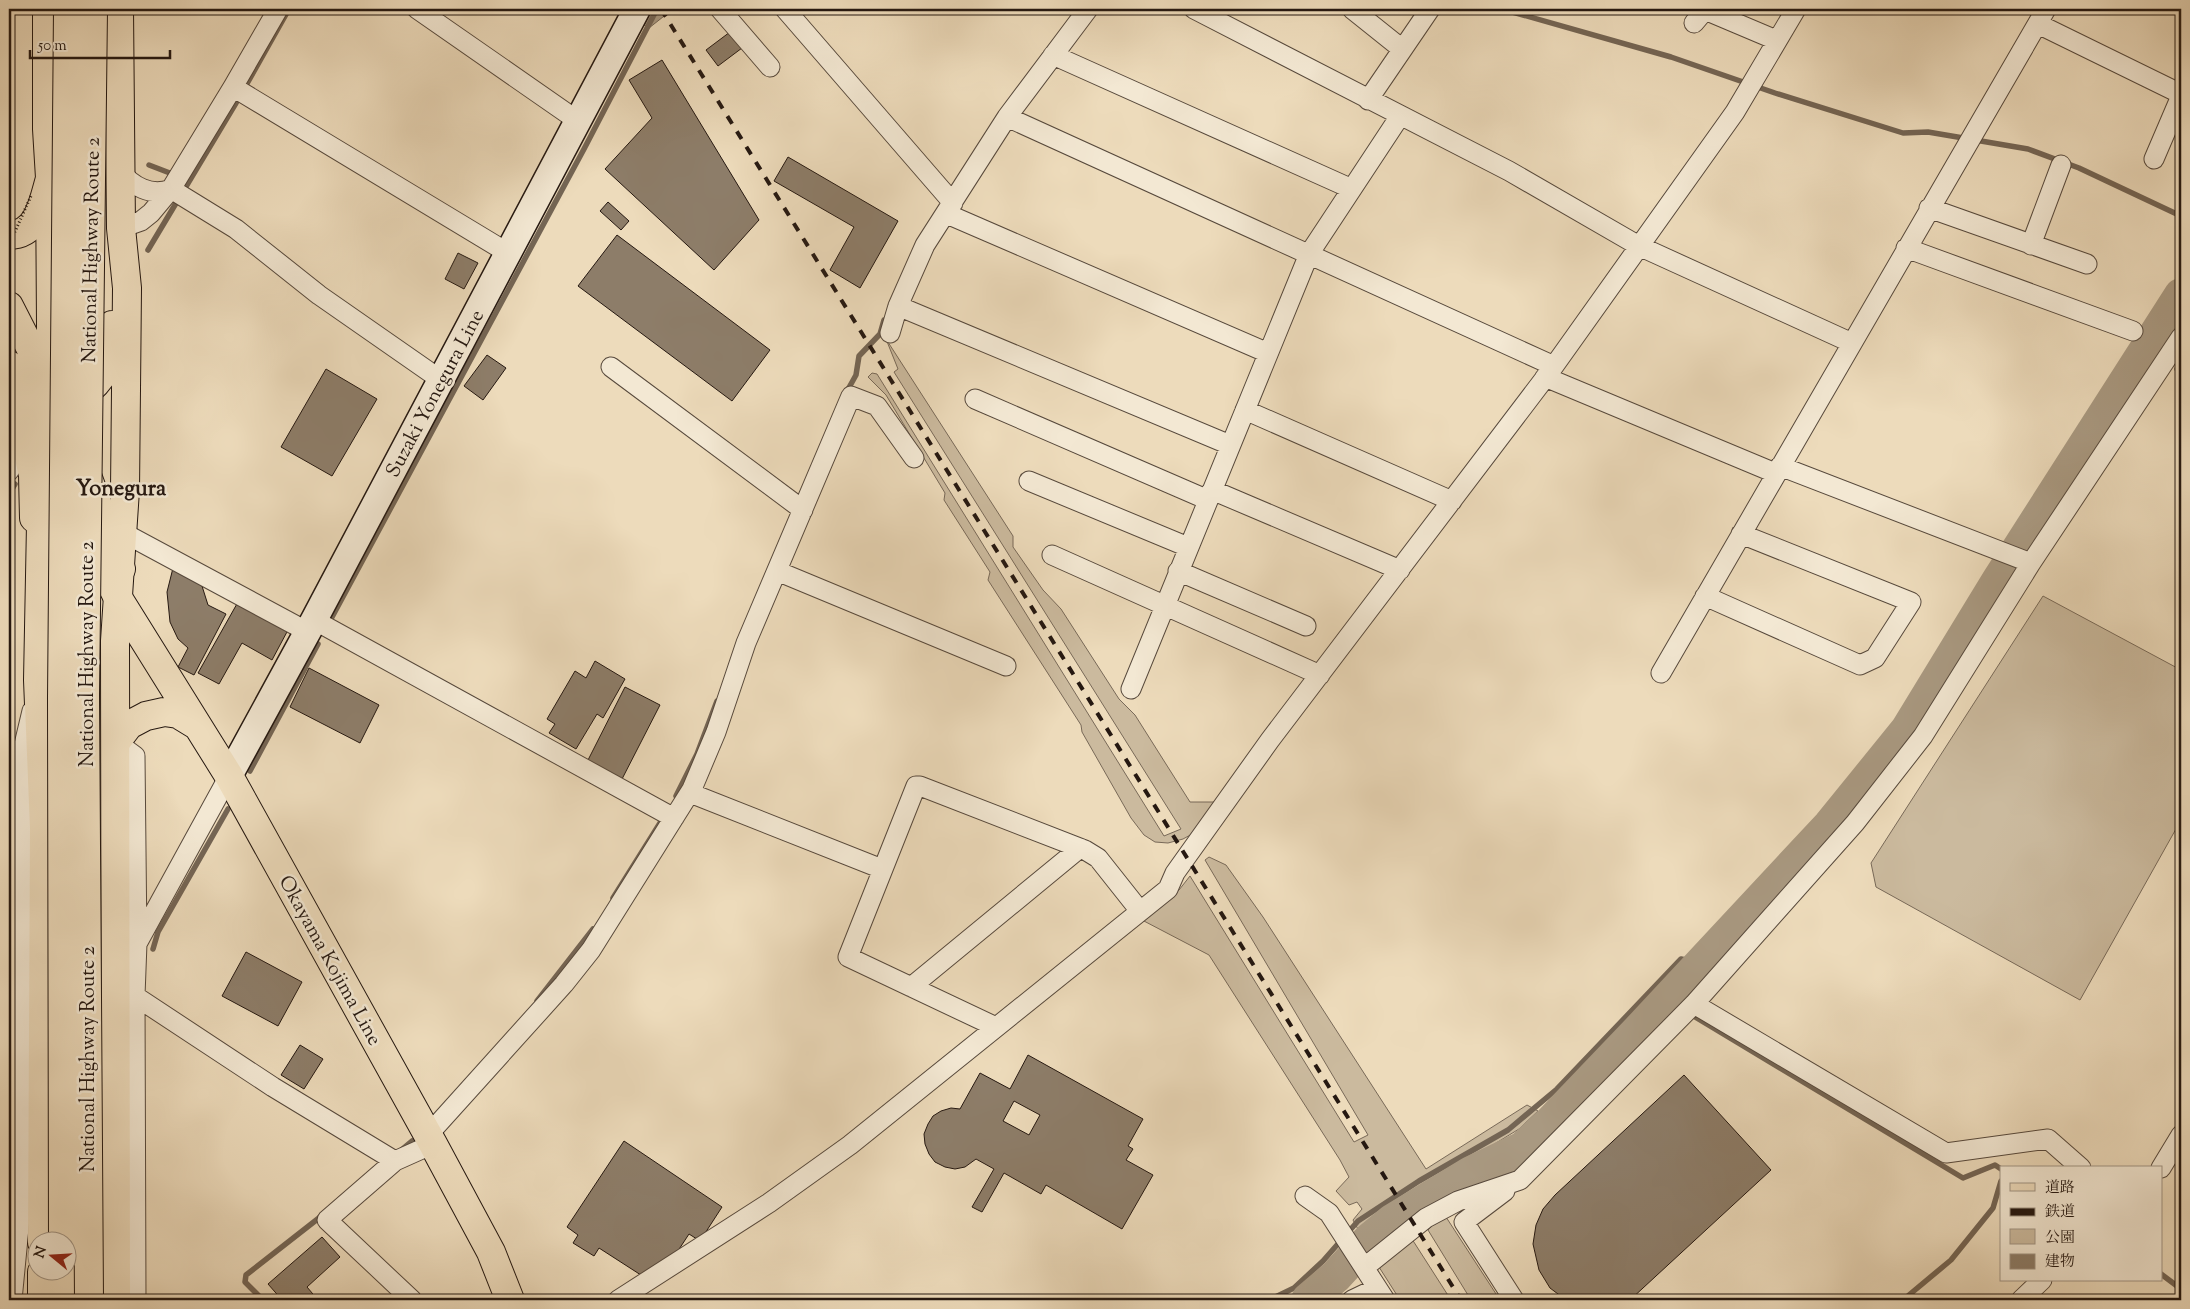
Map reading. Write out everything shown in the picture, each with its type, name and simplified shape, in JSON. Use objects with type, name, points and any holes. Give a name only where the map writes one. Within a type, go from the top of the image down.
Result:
[{"type":"main road","points":[[22,461],[47,399],[40,187],[47,129],[47,9]]},
{"type":"main road","name":"National Highway Route 2","points":[[63,1232],[62,699],[68,9]]},
{"type":"main road","name":"National Highway Route 2","points":[[89,1300],[85,696],[93,9]]},
{"type":"main road","points":[[116,1300],[115,641],[119,550],[125,490],[127,288],[121,228],[119,9]]},
{"type":"main road","name":"Suzaki Yonegura Line","points":[[229,776],[311,626],[637,9]]},
{"type":"main road","points":[[9,235],[14,235],[31,228],[42,207],[40,187]]},
{"type":"main road","points":[[47,399],[82,395],[105,370],[111,339],[114,285],[121,228]]},
{"type":"main road","name":"Okayama Kojima Line","points":[[9,306],[47,399],[119,550],[136,628]]},
{"type":"main road","name":"Okayama Kojima Line","points":[[9,365],[47,399]]},
{"type":"main road","points":[[9,378],[22,461],[42,524],[38,680],[44,828],[42,1232]]},
{"type":"main road","name":"Okayama Kojima Line","points":[[22,461],[89,538],[118,598],[229,776],[491,1252],[510,1300]]},
{"type":"main road","points":[[39,597],[52,563],[63,545],[79,538],[89,538],[119,550]]},
{"type":"main road","points":[[116,742],[129,725],[146,716],[164,712],[178,714],[196,725]]},
{"type":"main road","points":[[42,1282],[42,1300]]},
{"type":"main road","points":[[63,1282],[63,1300]]},
{"type":"street","points":[[33,9],[47,129]]},
{"type":"street","points":[[121,228],[141,220],[151,213],[177,186],[239,90],[278,9]]},
{"type":"street","points":[[418,9],[578,121]]},
{"type":"street","points":[[720,9],[770,67]]},
{"type":"street","points":[[785,9],[950,208],[1268,353]]},
{"type":"street","points":[[890,333],[898,306],[925,245],[1006,117],[1088,9]]},
{"type":"street","points":[[1194,9],[1508,171],[1639,246],[1852,343]]},
{"type":"street","points":[[1352,9],[1402,49]]},
{"type":"street","points":[[1368,100],[1430,9]]},
{"type":"street","points":[[618,1300],[769,1203],[850,1145],[1168,889],[1174,873],[1320,675],[1549,371],[1639,246],[1752,86],[1776,40],[1796,9]]},
{"type":"street","points":[[1694,23],[1705,10],[1776,40]]},
{"type":"street","points":[[1661,673],[1929,208],[2042,17],[2181,95],[2154,159]]},
{"type":"street","points":[[1053,54],[1352,188]]},
{"type":"street","points":[[239,90],[508,253]]},
{"type":"street","points":[[1130,689],[1309,254],[1400,116]]},
{"type":"street","points":[[1006,117],[1309,254],[1549,371],[1778,469],[2028,561]]},
{"type":"street","points":[[2030,244],[2061,165]]},
{"type":"street","points":[[120,170],[128,181],[150,191],[161,193],[177,186]]},
{"type":"street","points":[[177,186],[236,229],[319,295],[441,380]]},
{"type":"street","points":[[1929,208],[2087,264]]},
{"type":"street","points":[[1906,248],[2133,330]]},
{"type":"street","points":[[898,306],[1230,445]]},
{"type":"street","points":[[1514,1300],[1464,1222],[1520,1180],[1689,1009],[1855,823],[1923,736],[2028,561],[2181,338]]},
{"type":"street","points":[[612,367],[799,507]]},
{"type":"street","points":[[412,1300],[327,1220],[392,1158],[430,1139],[591,950],[668,815],[690,793],[716,732],[746,643],[777,571],[799,507],[851,396],[877,406],[914,458]]},
{"type":"street","points":[[975,399],[1400,570]]},
{"type":"street","points":[[1245,410],[1452,501]]},
{"type":"street","points":[[1029,481],[1188,547]]},
{"type":"street","points":[[1705,596],[1860,664],[1875,658],[1911,602],[1741,534]]},
{"type":"street","points":[[119,550],[311,626],[668,815]]},
{"type":"street","points":[[1052,554],[1320,675]]},
{"type":"street","points":[[1178,570],[1306,626]]},
{"type":"street","points":[[777,571],[1006,666]]},
{"type":"street","points":[[12,1300],[24,1176],[17,873],[24,749],[38,680]]},
{"type":"street","points":[[116,742],[135,756],[137,943],[135,996],[136,1300]]},
{"type":"street","points":[[137,943],[229,776]]},
{"type":"street","points":[[996,1027],[848,957],[916,786],[1080,848],[1098,858],[1140,911]]},
{"type":"street","points":[[690,793],[882,869]]},
{"type":"street","points":[[911,987],[1080,848]]},
{"type":"street","points":[[135,996],[273,1087],[392,1158]]},
{"type":"street","points":[[1689,1009],[1946,1153],[2048,1139],[2079,1166]]},
{"type":"street","points":[[2162,1166],[2181,1135]]},
{"type":"street","points":[[9,1192],[24,1176]]},
{"type":"street","points":[[1363,1265],[1426,1218],[1458,1202],[1520,1180]]},
{"type":"street","points":[[1305,1196],[1329,1213],[1381,1294],[1352,1300]]},
{"type":"street","points":[[2021,1300],[2040,1282]]},
{"type":"path","points":[[9,245],[40,187]]},
{"type":"green space","points":[[886,339],[1013,536],[1013,547],[1043,590],[1061,609],[1119,699],[1135,715],[1190,802],[1217,802],[1194,833],[1183,839],[1168,843],[1155,842],[1144,835],[1131,818],[1082,732],[1081,725],[988,580],[990,572],[944,500],[945,493],[886,395],[868,377],[872,373],[877,374],[1164,836],[1181,829],[894,372],[898,369]]},
{"type":"green space","points":[[2043,596],[2181,670],[2181,820],[2080,1000],[1876,887],[1871,863]]},
{"type":"green space","points":[[1209,857],[1226,865],[1263,917],[1426,1169],[1527,1105],[1538,1111],[1519,1129],[1375,1217],[1360,1233],[1353,1220],[1362,1209],[1357,1202],[1349,1205],[1336,1191],[1349,1177],[1340,1160],[1209,955],[1142,920],[1179,890],[1190,876],[1354,1142],[1368,1135],[1205,860]]},
{"type":"green space","points":[[1446,1217],[1500,1300],[1471,1300],[1428,1230],[1439,1219]]},
{"type":"green space","points":[[1410,1236],[1451,1300],[1400,1300],[1379,1267]]},
{"type":"shaded area","points":[[652,9],[673,9],[649,28],[644,25]]},
{"type":"building","points":[[730,32],[742,48],[718,66],[706,50]]},
{"type":"building","points":[[662,60],[759,220],[714,270],[605,169],[652,118],[629,80]]},
{"type":"building","points":[[788,157],[898,221],[860,288],[830,270],[854,227],[774,181]]},
{"type":"building","points":[[608,202],[629,221],[621,230],[600,211]]},
{"type":"building","points":[[617,235],[770,350],[732,401],[578,286]]},
{"type":"building","points":[[458,253],[478,263],[464,289],[445,279]]},
{"type":"building","points":[[487,355],[506,368],[483,400],[464,386]]},
{"type":"building","points":[[326,369],[377,399],[332,476],[281,447]]},
{"type":"building","points":[[173,568],[202,586],[208,605],[226,614],[194,675],[178,667],[188,648],[178,639],[170,622],[167,592]]},
{"type":"building","points":[[238,602],[288,630],[272,660],[242,643],[219,684],[198,673]]},
{"type":"building","points":[[595,661],[625,679],[603,718],[597,714],[576,749],[549,733],[555,724],[547,719],[575,671],[586,678]]},
{"type":"building","points":[[309,668],[379,705],[360,743],[290,707]]},
{"type":"building","points":[[625,687],[660,705],[621,781],[586,764]]},
{"type":"building","points":[[246,952],[302,982],[278,1026],[222,996]]},
{"type":"building","points":[[300,1045],[323,1059],[304,1089],[281,1075]]},
{"type":"building","points":[[1028,1055],[1143,1119],[1128,1146],[1133,1149],[1126,1160],[1153,1175],[1122,1229],[1046,1185],[1041,1194],[1004,1173],[982,1212],[972,1207],[994,1169],[976,1159],[965,1167],[955,1169],[935,1162],[925,1144],[924,1134],[933,1116],[951,1108],[960,1109],[980,1073],[1010,1089]],"holes":[[[1014,1101],[1040,1115],[1029,1135],[1003,1121]]]},
{"type":"building","points":[[1684,1075],[1771,1170],[1630,1300],[1566,1300],[1550,1288],[1539,1270],[1533,1244],[1536,1225],[1543,1209],[1555,1195]]},
{"type":"building","points":[[624,1141],[722,1207],[700,1241],[689,1234],[668,1266],[644,1277],[599,1248],[594,1256],[573,1243],[578,1235],[567,1227]]},
{"type":"building","points":[[322,1237],[340,1257],[307,1287],[318,1300],[282,1300],[268,1284]]},
{"type":"waterway","points":[[148,250],[236,103],[289,9]]},
{"type":"waterway","points":[[331,619],[584,149],[657,9]]},
{"type":"waterway","points":[[1502,9],[1671,57],[1775,93],[1903,133],[1928,132],[2028,149],[2079,168],[2181,216]]},
{"type":"waterway","points":[[149,165],[175,175]]},
{"type":"waterway","points":[[1308,1300],[1336,1276],[1369,1240],[1392,1221],[1471,1173],[1523,1148],[1550,1123],[1638,1031],[1830,825],[1907,730],[1998,581],[2181,295]]},
{"type":"waterway","points":[[846,393],[856,375],[859,356],[880,334],[884,320]]},
{"type":"waterway","points":[[2143,357],[2155,361]]},
{"type":"waterway","points":[[2177,369],[2181,370]]},
{"type":"waterway","points":[[9,494],[15,484]]},
{"type":"waterway","points":[[250,771],[318,644]]},
{"type":"waterway","points":[[676,796],[697,754],[717,701]]},
{"type":"waterway","points":[[153,949],[158,932],[228,809]]},
{"type":"waterway","points":[[613,898],[665,815]]},
{"type":"waterway","points":[[537,1001],[593,929]]},
{"type":"waterway","points":[[1269,1300],[1294,1288],[1323,1261],[1358,1221],[1419,1181],[1508,1130],[1557,1089],[1681,959],[1701,963]]},
{"type":"waterway","points":[[1667,1000],[1963,1178],[1995,1165],[2000,1168]]},
{"type":"waterway","points":[[400,1151],[412,1141]]},
{"type":"waterway","points":[[1903,1300],[1951,1260],[1993,1208],[2000,1184]]},
{"type":"waterway","points":[[263,1300],[245,1282],[246,1275],[324,1214]]},
{"type":"waterway","points":[[2162,1275],[2181,1289]]},
{"type":"railway","points":[[661,9],[1461,1300]]},
{"type":"district","name":"Yonegura","points":[[121,487]]}]
